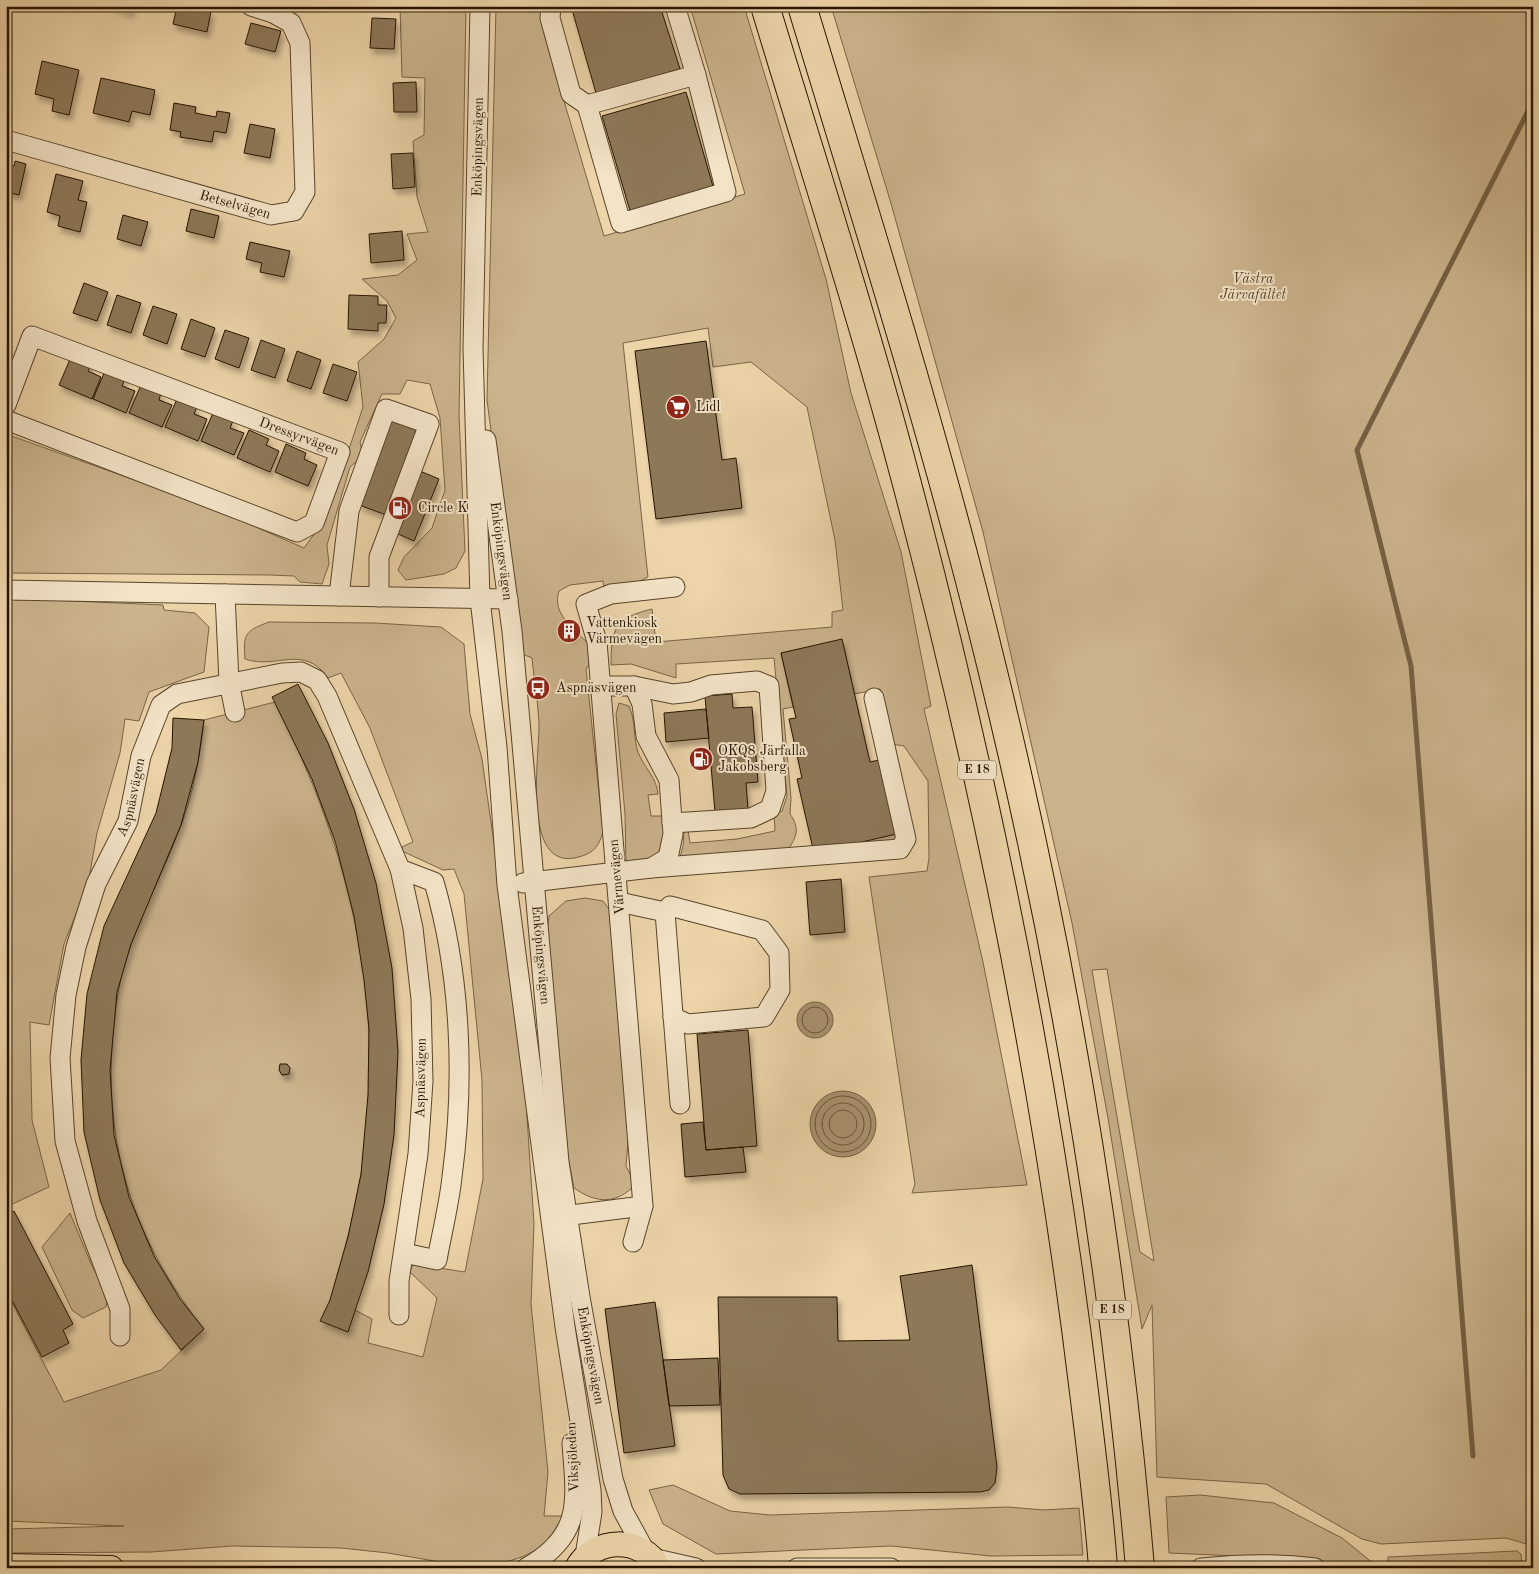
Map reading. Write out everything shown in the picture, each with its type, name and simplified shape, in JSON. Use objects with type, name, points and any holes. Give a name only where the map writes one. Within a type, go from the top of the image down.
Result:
[{"type":"highway","name":"E 18","points":[[765,6],[906,479],[955,671],[1009,915],[1046,1115],[1065,1247],[1103,1560]]},
{"type":"highway","name":"E 18","points":[[802,6],[940,469],[992,666],[1048,918],[1082,1112],[1110,1292],[1139,1559]]},
{"type":"main road","points":[[575,1564],[599,1548],[615,1544],[637,1548],[653,1560]]},
{"type":"main road","points":[[6,1566],[111,1568]]},
{"type":"street","name":"Betselvägen","points":[[6,140],[272,216],[294,211],[306,192],[300,43],[291,23],[273,13],[251,6]]},
{"type":"street","name":"Enköpingsvägen","points":[[480,6],[473,348],[480,599],[497,747],[507,885],[559,1216],[613,1479],[623,1511],[653,1560]]},
{"type":"street","points":[[551,6],[550,18],[571,94],[587,104],[621,223],[726,192],[696,75],[675,6]]},
{"type":"street","points":[[587,104],[696,75]]},
{"type":"street","name":"Dressyrvägen","points":[[6,405],[32,336],[340,452],[314,523],[297,532],[6,420]]},
{"type":"street","name":"Enköpingsvägen","points":[[473,348],[508,600],[559,1162],[559,1216],[565,1327],[591,1490],[592,1512],[575,1564]]},
{"type":"street","points":[[339,596],[349,511],[386,409],[429,424],[379,558],[379,597]]},
{"type":"street","name":"Värmevägen","points":[[633,1242],[643,1206],[597,642],[586,604],[611,594],[675,588]]},
{"type":"street","points":[[6,590],[508,600]]},
{"type":"street","points":[[225,594],[229,682],[235,712]]},
{"type":"street","name":"Aspnäsvägen","points":[[120,1336],[120,1309],[87,1221],[65,1141],[60,1058],[66,995],[76,947],[96,884],[128,820],[141,756],[160,705],[176,694],[282,672],[301,672],[317,680],[327,696],[345,734],[400,869],[413,928],[421,999],[423,1082],[418,1154],[399,1281],[399,1315]]},
{"type":"street","points":[[601,686],[634,686],[673,694],[691,692],[711,685],[757,681],[769,686],[776,791],[770,809],[751,818],[672,823]]},
{"type":"street","points":[[634,686],[642,704],[646,736],[668,780],[673,834],[668,858],[651,868]]},
{"type":"street","points":[[507,885],[651,868],[900,849],[906,839],[874,698]]},
{"type":"street","points":[[400,869],[434,882],[446,924],[457,1010],[459,1098],[452,1177],[437,1260],[404,1254]]},
{"type":"street","points":[[619,902],[665,912]]},
{"type":"street","points":[[673,1016],[688,1024],[764,1017],[780,990],[779,953],[762,930],[670,906],[665,912],[673,1016],[680,1104]]},
{"type":"street","points":[[559,1216],[643,1206]]},
{"type":"street","name":"Viksjöleden","points":[[526,1568],[546,1557],[564,1538],[573,1518],[575,1490],[565,1327]]},
{"type":"street","points":[[653,1560],[696,1568]]},
{"type":"street","points":[[1201,1568],[1231,1564],[1286,1564],[1315,1568]]},
{"type":"street","points":[[797,1568],[891,1568]]},
{"type":"green space","points":[[400,6],[466,6],[459,416],[465,551],[456,568],[444,574],[406,580],[398,570],[404,557],[432,528],[445,490],[440,418],[430,384],[407,380],[400,394],[382,394],[360,442],[363,456],[350,467],[327,545],[329,564],[322,584],[300,582],[294,576],[270,575],[6,573],[6,434],[210,507],[304,548],[326,518],[363,407],[358,362],[384,339],[396,318],[387,301],[362,279],[398,275],[417,260],[407,234],[428,232],[417,197],[413,141],[424,135],[425,78],[402,77]]},
{"type":"green space","points":[[496,6],[543,6],[542,20],[545,37],[604,236],[745,194],[690,6],[744,6],[826,279],[851,393],[901,552],[931,706],[924,709],[983,962],[1027,1185],[912,1193],[915,1184],[869,877],[927,871],[929,858],[928,781],[904,746],[892,744],[880,689],[854,694],[842,640],[781,653],[793,707],[783,709],[791,798],[790,814],[796,828],[794,840],[788,850],[680,857],[684,831],[688,830],[690,843],[737,839],[775,831],[774,814],[782,811],[787,796],[774,658],[676,664],[676,678],[631,664],[611,665],[612,642],[618,626],[630,616],[652,609],[656,642],[832,627],[832,612],[843,610],[835,540],[807,407],[751,362],[713,367],[708,328],[623,343],[648,577],[636,583],[604,589],[603,581],[570,585],[559,591],[558,607],[566,621],[590,646],[589,665],[586,669],[603,832],[598,844],[590,852],[582,856],[562,858],[549,849],[541,832],[537,809],[536,785],[539,723],[532,658],[520,653],[487,400]]},
{"type":"green space","name":"Västra Järvafältet","points":[[831,6],[1533,6],[1533,1546],[1506,1538],[1381,1544],[1362,1539],[1266,1484],[1157,1477],[1152,1305],[1142,1329],[1108,1118],[1072,923],[983,532],[890,200]],"holes":[[[1107,969],[1154,1261],[1140,1252],[1092,970]]]},
{"type":"green space","points":[[6,598],[163,605],[164,610],[195,613],[209,627],[204,672],[149,692],[139,721],[125,719],[120,753],[97,833],[88,884],[64,944],[49,1025],[30,1022],[32,1120],[49,1187],[6,1207]]},
{"type":"green space","points":[[269,622],[375,623],[441,627],[464,644],[470,714],[482,759],[522,1040],[534,1224],[531,1304],[548,1472],[544,1516],[564,1516],[544,1546],[522,1557],[506,1562],[440,1562],[388,1553],[341,1548],[232,1546],[151,1552],[6,1553],[6,1529],[124,1526],[6,1521],[6,1291],[64,1402],[161,1370],[204,1329],[180,1296],[159,1262],[142,1227],[128,1190],[119,1153],[113,1115],[111,1075],[113,1034],[124,964],[186,811],[196,772],[204,720],[275,702],[302,758],[324,815],[343,873],[357,932],[366,991],[370,1052],[368,1113],[358,1191],[330,1300],[348,1332],[355,1310],[372,1319],[368,1343],[423,1357],[437,1298],[410,1272],[413,1264],[465,1272],[483,1179],[482,1080],[464,894],[454,869],[443,870],[402,851],[402,847],[413,842],[370,728],[341,673],[328,678],[319,668],[309,662],[289,660],[257,662],[245,659],[245,639],[247,634]]},
{"type":"green space","points":[[619,703],[629,706],[633,718],[638,752],[653,777],[657,788],[658,794],[648,795],[651,816],[664,816],[663,849],[652,858],[626,864],[625,814],[616,714]]},
{"type":"green space","points":[[585,898],[603,901],[611,912],[629,1129],[626,1166],[633,1179],[632,1188],[625,1193],[618,1197],[603,1200],[581,1193],[574,1188],[565,1140],[547,934],[549,916],[566,901]]},
{"type":"green space","points":[[70,1213],[92,1266],[108,1296],[106,1307],[83,1318],[72,1310],[42,1247]]},
{"type":"green space","points":[[673,1485],[730,1511],[770,1515],[1008,1507],[1044,1510],[1079,1508],[1083,1555],[991,1556],[891,1546],[716,1554],[663,1524],[649,1490]]},
{"type":"green space","points":[[1200,1495],[1274,1503],[1342,1538],[1379,1568],[1347,1568],[1305,1559],[1169,1553],[1166,1497]]},
{"type":"green space","points":[[1517,1551],[1521,1554],[1522,1568],[1394,1568],[1388,1563],[1388,1557]]},
{"type":"water","points":[[815,1002],[822,1003],[828,1007],[832,1013],[832,1027],[828,1033],[822,1037],[815,1038],[808,1037],[802,1033],[798,1027],[797,1020],[798,1013],[802,1007],[808,1003]]},
{"type":"water","points":[[843,1091],[855,1094],[866,1101],[873,1112],[876,1124],[873,1136],[866,1147],[855,1154],[843,1157],[831,1154],[820,1147],[813,1136],[810,1124],[813,1112],[820,1101],[831,1094]]},
{"type":"building","points":[[111,6],[132,6],[131,12]]},
{"type":"building","points":[[177,6],[211,11],[207,32],[173,24]]},
{"type":"building","points":[[571,6],[660,6],[680,69],[596,93]]},
{"type":"building","points":[[372,18],[396,19],[394,49],[370,48]]},
{"type":"building","points":[[251,23],[281,31],[275,52],[245,44]]},
{"type":"building","points":[[42,61],[79,70],[69,115],[52,111],[54,99],[35,94]]},
{"type":"building","points":[[101,78],[155,90],[150,115],[132,111],[129,122],[93,113]]},
{"type":"building","points":[[416,82],[417,112],[394,112],[393,83]]},
{"type":"building","points":[[686,92],[714,190],[631,214],[602,116]]},
{"type":"building","points":[[174,103],[196,107],[195,113],[216,117],[217,111],[230,113],[226,133],[214,131],[212,142],[180,137],[181,132],[170,130]]},
{"type":"building","points":[[250,124],[275,129],[270,158],[244,153]]},
{"type":"building","points":[[413,153],[415,187],[393,189],[391,154]]},
{"type":"building","points":[[15,161],[26,164],[19,195],[6,192],[6,164],[14,166]]},
{"type":"building","points":[[56,174],[83,181],[78,200],[87,202],[80,232],[58,226],[60,216],[47,212]]},
{"type":"building","points":[[191,209],[219,216],[214,238],[186,231]]},
{"type":"building","points":[[123,215],[148,222],[141,246],[117,239]]},
{"type":"building","points":[[402,231],[404,260],[371,263],[369,234]]},
{"type":"building","points":[[250,242],[290,251],[284,277],[260,272],[262,263],[246,259]]},
{"type":"building","points":[[84,283],[108,292],[97,321],[73,313]]},
{"type":"building","points":[[117,295],[141,303],[131,333],[107,325]]},
{"type":"building","points":[[349,295],[378,296],[378,305],[387,305],[386,323],[378,323],[378,331],[348,329]]},
{"type":"building","points":[[153,306],[177,314],[167,344],[143,335]]},
{"type":"building","points":[[191,319],[215,328],[205,357],[181,349]]},
{"type":"building","points":[[225,330],[249,338],[239,368],[215,359]]},
{"type":"building","points":[[261,340],[285,349],[275,378],[251,370]]},
{"type":"building","name":"Lidl","points":[[706,341],[722,460],[736,458],[742,508],[656,519],[635,351]]},
{"type":"building","points":[[297,351],[321,360],[311,389],[287,381]]},
{"type":"building","points":[[71,357],[91,365],[88,371],[101,377],[92,399],[59,385]]},
{"type":"building","points":[[333,364],[357,372],[347,401],[323,393]]},
{"type":"building","points":[[105,371],[125,379],[122,386],[135,391],[126,413],[93,399]]},
{"type":"building","points":[[141,385],[161,393],[159,400],[172,405],[162,427],[129,413]]},
{"type":"building","points":[[177,399],[197,407],[194,414],[207,419],[198,441],[165,427]]},
{"type":"building","points":[[213,413],[233,421],[230,428],[244,433],[234,455],[201,441]]},
{"type":"building","points":[[389,420],[420,431],[389,516],[359,505]]},
{"type":"building","points":[[249,430],[269,439],[266,445],[279,451],[270,472],[237,458]]},
{"type":"building","points":[[286,444],[306,453],[304,459],[317,465],[308,486],[275,472]]},
{"type":"building","points":[[420,471],[439,479],[414,541],[396,533]]},
{"type":"building","name":"Vattenkiosk Värmevägen","points":[[567,625],[576,632],[572,637],[563,629]]},
{"type":"building","points":[[842,639],[870,762],[884,759],[901,833],[814,853],[797,779],[802,778],[789,719],[796,718],[781,653]]},
{"type":"building","points":[[298,684],[328,743],[354,809],[376,883],[392,968],[398,1052],[394,1135],[384,1204],[368,1272],[348,1332],[320,1321],[330,1300],[348,1237],[361,1174],[368,1095],[369,1029],[354,916],[335,841],[312,779],[272,697]]},
{"type":"building","points":[[732,694],[733,708],[752,707],[758,782],[746,783],[748,809],[715,812],[705,696]]},
{"type":"building","points":[[706,709],[709,738],[666,742],[664,713]]},
{"type":"building","points":[[173,718],[204,720],[198,762],[181,825],[131,944],[117,992],[110,1070],[114,1135],[129,1197],[154,1256],[180,1299],[204,1329],[181,1350],[155,1315],[124,1263],[100,1200],[84,1132],[81,1060],[87,994],[104,926],[156,813],[172,748]]},
{"type":"building","points":[[841,879],[845,932],[810,935],[806,882]]},
{"type":"building","points":[[748,1030],[757,1146],[706,1150],[697,1034]]},
{"type":"building","points":[[280,1064],[287,1064],[290,1068],[289,1074],[282,1075],[279,1070]]},
{"type":"building","points":[[703,1122],[706,1150],[743,1147],[746,1172],[685,1177],[681,1124]]},
{"type":"building","points":[[14,1211],[73,1324],[63,1330],[69,1343],[42,1357],[6,1289],[6,1215]]},
{"type":"building","points":[[972,1265],[997,1467],[995,1483],[989,1490],[980,1492],[740,1494],[729,1489],[723,1475],[718,1297],[837,1297],[838,1341],[910,1340],[900,1276]]},
{"type":"building","points":[[655,1302],[675,1446],[624,1453],[605,1309]]},
{"type":"building","points":[[718,1358],[720,1405],[669,1406],[663,1360]]},
{"type":"waterway","points":[[1473,1456],[1411,666],[1357,450],[1533,101]]},
{"type":"place","name":"Lidl","points":[[678,407]]},
{"type":"place","name":"Circle K","points":[[400,508]]},
{"type":"place","name":"Vattenkiosk Värmevägen","points":[[569,631]]},
{"type":"place","name":"Aspnäsvägen","points":[[538,688]]},
{"type":"place","name":"OKQ8 Järfalla Jakobsberg","points":[[701,759]]}]
